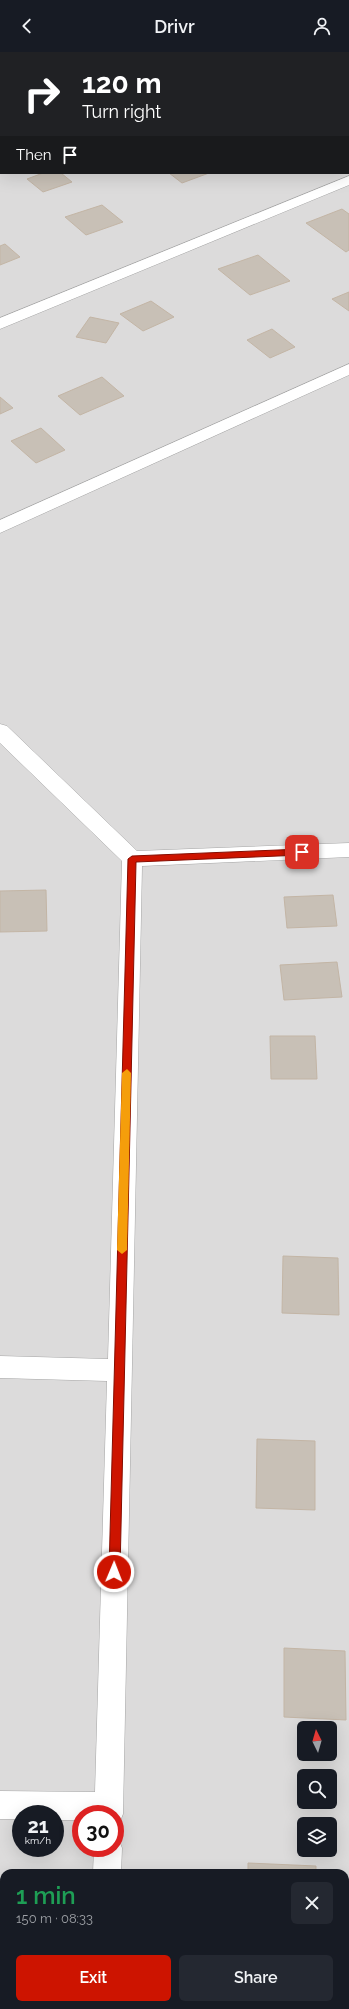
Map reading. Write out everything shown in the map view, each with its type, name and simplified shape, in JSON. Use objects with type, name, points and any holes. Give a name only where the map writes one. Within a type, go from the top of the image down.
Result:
[{"type":"street","points":[[0,324],[349,180]]},
{"type":"street","points":[[0,527],[349,369]]},
{"type":"street","points":[[0,731],[132,859],[349,850]]},
{"type":"street","points":[[109,1805],[132,859]]},
{"type":"street","points":[[0,1367],[119,1370]]},
{"type":"street","points":[[0,1805],[72,1808]]},
{"type":"street","points":[[107,1869],[108,1857]]},
{"type":"shaded area","points":[[0,174],[349,174],[349,1869],[0,1869]]},
{"type":"building","points":[[40,174],[62,174],[72,182],[43,192],[27,179]]},
{"type":"building","points":[[170,174],[206,174],[182,183]]},
{"type":"building","points":[[102,205],[123,222],[86,235],[65,217]]},
{"type":"building","points":[[342,209],[349,214],[349,250],[346,252],[306,223]]},
{"type":"building","points":[[5,244],[20,257],[0,265],[0,246]]},
{"type":"building","points":[[258,255],[290,281],[250,295],[218,269]]},
{"type":"building","points":[[349,292],[349,311],[332,299]]},
{"type":"building","points":[[151,301],[174,317],[143,331],[120,314]]},
{"type":"building","points":[[90,317],[119,323],[106,343],[76,337]]},
{"type":"building","points":[[272,329],[295,347],[270,358],[247,340]]},
{"type":"building","points":[[102,377],[124,396],[80,415],[58,396]]},
{"type":"building","points":[[0,397],[13,408],[0,414]]},
{"type":"building","points":[[41,428],[65,450],[36,463],[11,441]]},
{"type":"building","points":[[46,890],[47,931],[0,932],[0,891]]},
{"type":"building","points":[[333,895],[337,926],[287,928],[284,897]]},
{"type":"building","points":[[337,962],[342,997],[284,1000],[280,965]]},
{"type":"building","points":[[270,1036],[315,1036],[317,1079],[271,1079]]},
{"type":"building","points":[[283,1256],[338,1258],[339,1315],[282,1313]]},
{"type":"building","points":[[257,1439],[315,1441],[315,1510],[256,1508]]},
{"type":"building","points":[[284,1648],[345,1651],[346,1720],[284,1717]]},
{"type":"building","points":[[248,1863],[316,1866],[316,1869],[248,1869]]},
{"type":"slow traffic","points":[[122,1250],[127,1073]]},
{"type":"route","points":[[114,1572],[132,859],[302,852]]}]
